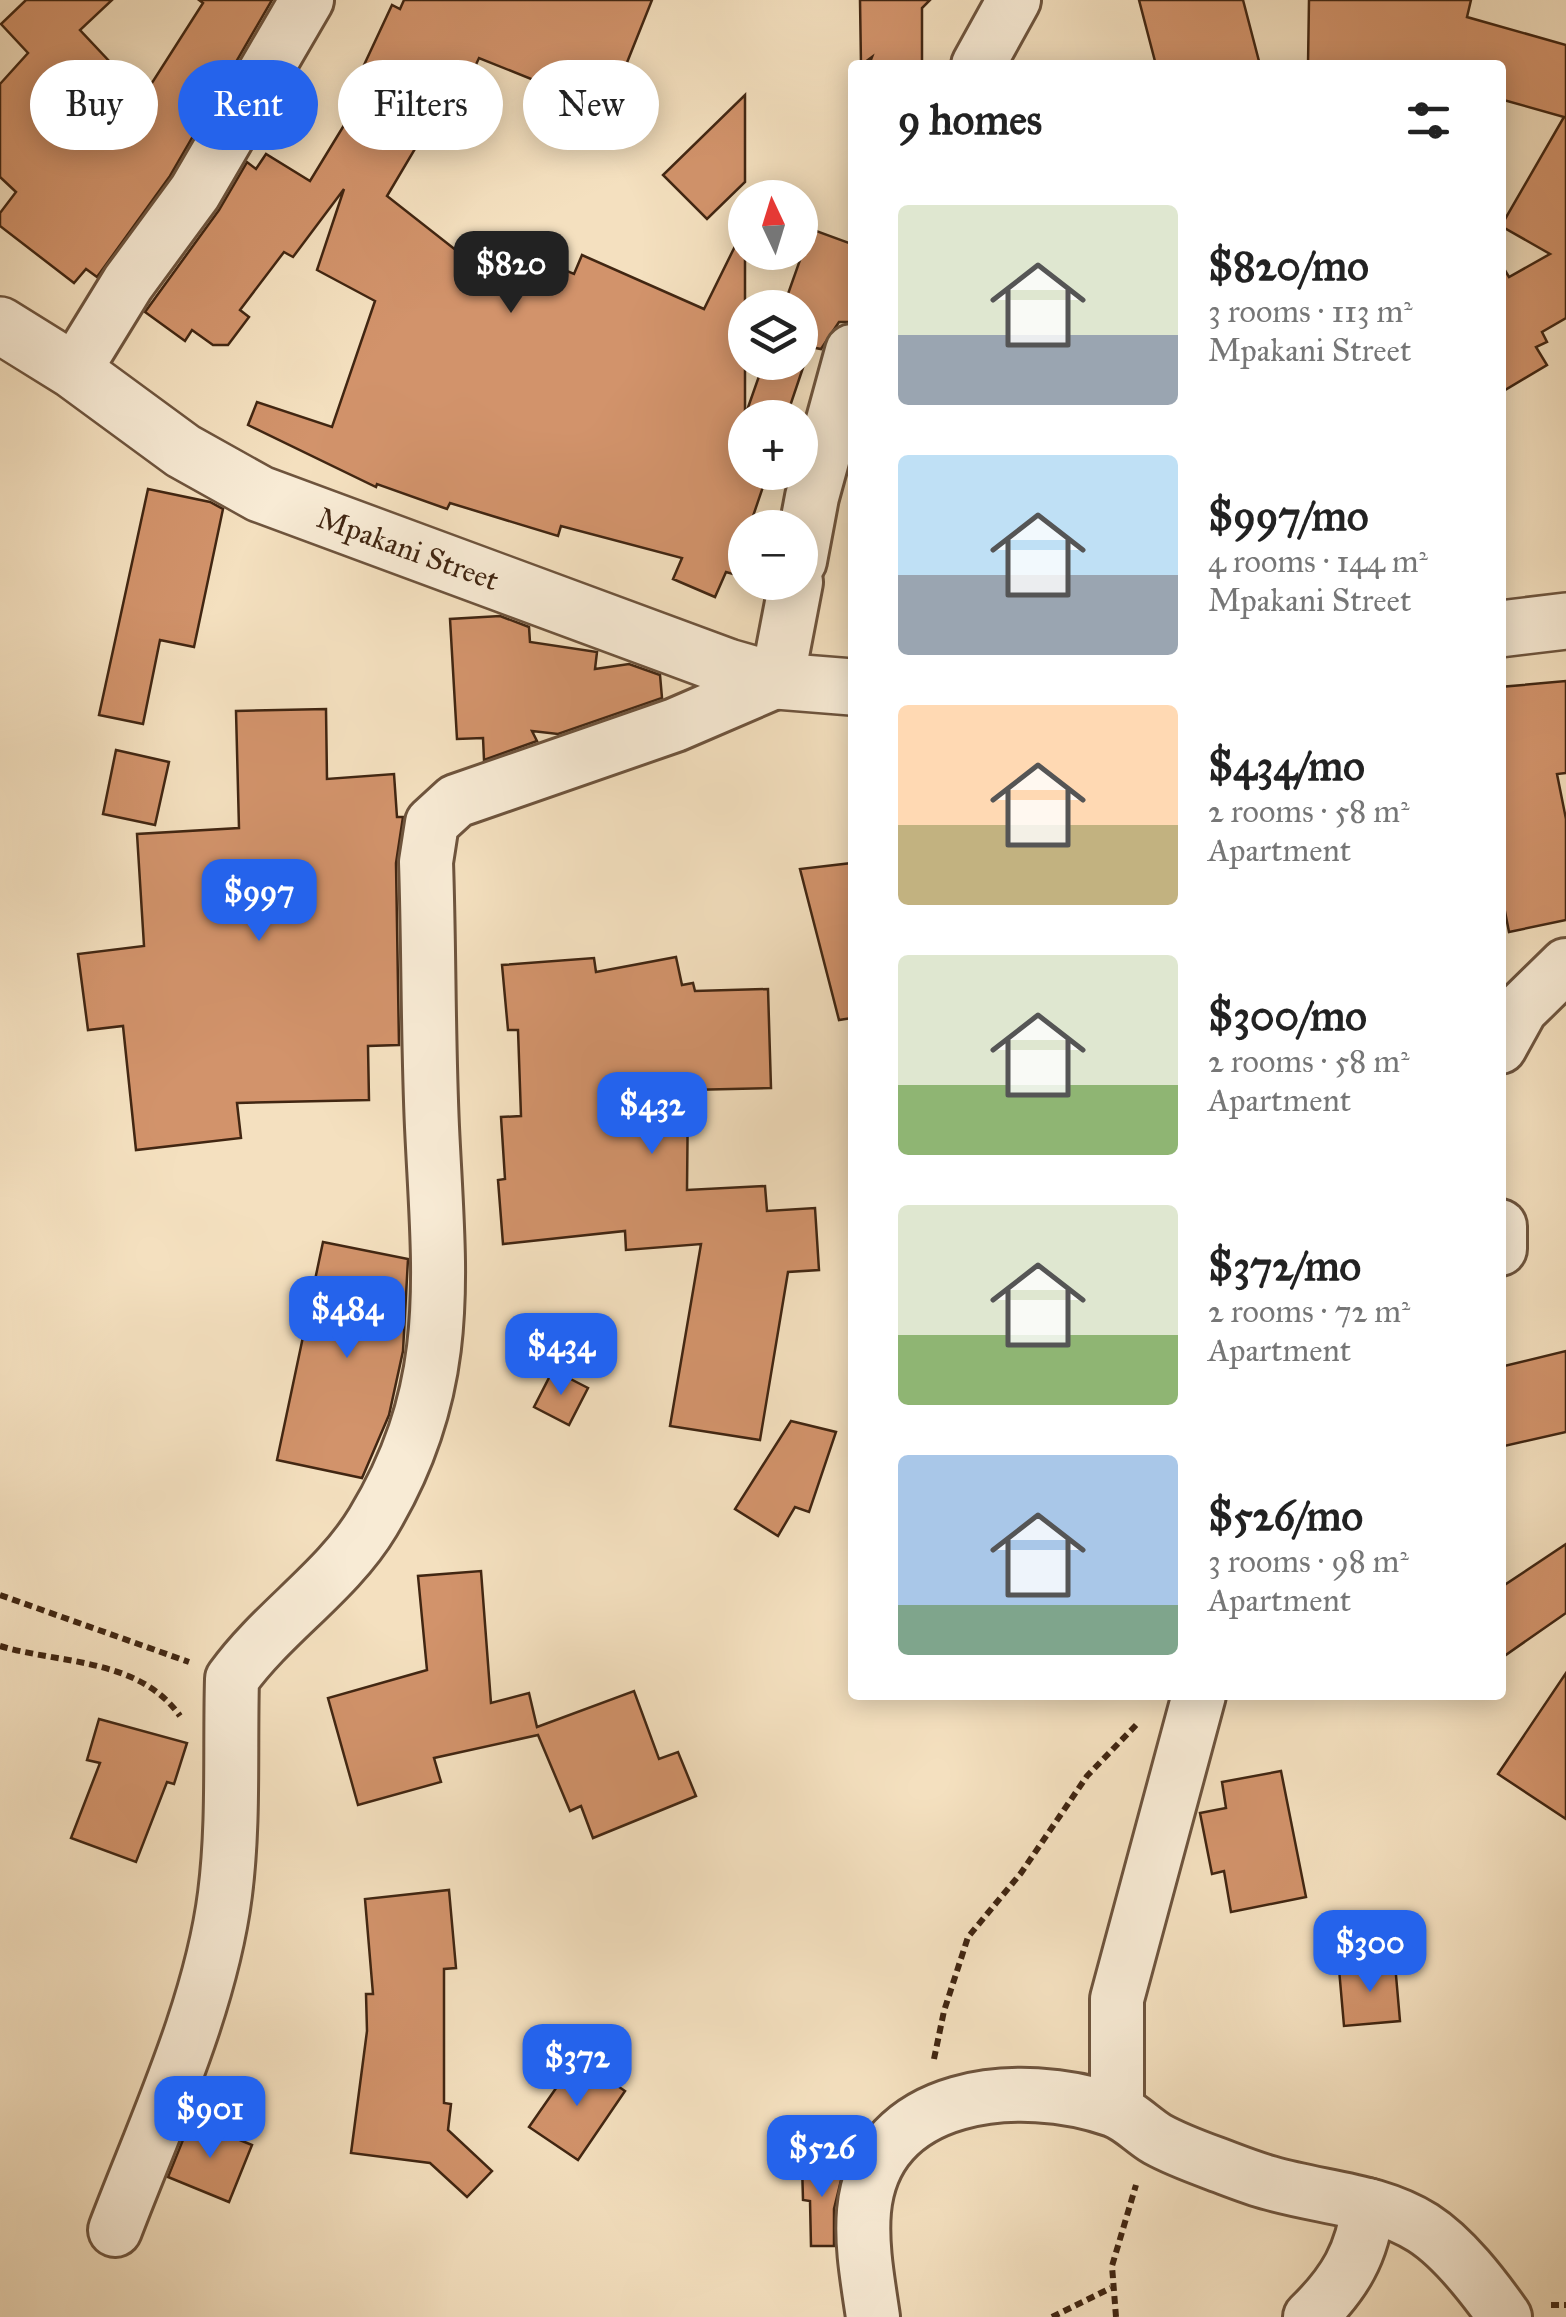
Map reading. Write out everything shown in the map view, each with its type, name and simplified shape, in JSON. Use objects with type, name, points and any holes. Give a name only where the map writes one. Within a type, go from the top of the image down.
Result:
[{"type":"street","points":[[74,371],[128,283],[196,192],[308,0]]},
{"type":"street","points":[[981,60],[1014,0]]},
{"type":"street","name":"Mpakani Street","points":[[0,325],[74,371],[183,452],[260,494],[698,656],[778,682],[848,687]]},
{"type":"street","points":[[810,510],[848,366]]},
{"type":"street","points":[[116,2230],[188,2034],[216,1938],[225,1894],[232,1679],[371,1526],[404,1467],[425,1411],[442,1286],[432,1124],[426,862],[432,823],[456,801],[675,725],[778,682],[793,600]]},
{"type":"street","points":[[1506,628],[1566,621]]},
{"type":"street","points":[[1506,1036],[1521,1009],[1566,965]]},
{"type":"street","points":[[1135,2124],[1117,1999],[1197,1700]]},
{"type":"street","points":[[873,2317],[865,2264],[864,2209],[875,2170],[893,2140],[922,2114],[990,2095],[1054,2097],[1135,2124],[1269,2183],[1368,2205],[1424,2228],[1460,2263],[1504,2317]]},
{"type":"street","points":[[1310,2317],[1340,2286],[1358,2255],[1368,2205]]},
{"type":"path","points":[[0,1595],[128,1637],[232,1679]]},
{"type":"path","points":[[0,1646],[116,1670],[172,1705],[190,1730]]},
{"type":"path","points":[[922,2114],[944,2012],[968,1938],[1022,1874],[1087,1776],[1147,1716]]},
{"type":"path","points":[[1116,2317],[1112,2288],[1116,2242],[1135,2124]]},
{"type":"path","points":[[1052,2317],[1112,2288]]},
{"type":"building","points":[[26,0],[112,0],[80,30],[108,60],[30,60],[30,150],[158,150],[158,74],[203,3],[199,0],[272,0],[237,60],[178,60],[178,150],[185,150],[97,277],[86,269],[74,283],[0,226],[0,213],[16,192],[0,177],[0,84],[28,53],[1,24]]},
{"type":"building","points":[[404,0],[652,0],[628,60],[523,60],[523,76],[503,68],[503,60],[366,60],[392,5],[400,9]]},
{"type":"building","points":[[860,0],[930,0],[922,8],[922,60],[871,60],[872,57],[861,60]]},
{"type":"building","points":[[1139,0],[1243,0],[1259,60],[1155,60]]},
{"type":"building","points":[[1309,0],[1471,0],[1467,17],[1566,45],[1566,318],[1542,332],[1547,342],[1536,347],[1547,365],[1506,389],[1506,272],[1509,277],[1550,254],[1506,229],[1506,217],[1564,117],[1506,101],[1506,60],[1308,60]]},
{"type":"building","points":[[745,95],[745,180],[728,180],[728,199],[707,219],[663,175]]},
{"type":"building","points":[[338,135],[338,150],[414,150],[387,196],[485,273],[498,243],[574,274],[582,255],[704,309],[728,260],[728,270],[745,270],[745,290],[728,290],[728,380],[745,380],[745,400],[728,400],[728,490],[762,490],[755,510],[728,510],[728,573],[715,597],[673,579],[682,558],[561,526],[558,536],[450,503],[447,509],[377,484],[376,487],[248,425],[257,402],[332,427],[375,301],[317,270],[344,189],[293,257],[284,252],[240,310],[249,317],[228,345],[213,345],[192,330],[185,341],[145,312],[219,210],[247,162],[256,169],[266,154],[310,181]]},
{"type":"building","points":[[818,232],[848,243],[848,322],[839,322],[821,349],[818,290],[789,290],[796,270],[818,270]]},
{"type":"building","points":[[758,380],[799,380],[792,400],[751,400]]},
{"type":"building","points":[[148,489],[210,502],[223,509],[194,647],[160,640],[143,724],[99,715]]},
{"type":"building","points":[[500,616],[529,627],[530,642],[597,652],[595,669],[629,664],[660,675],[662,698],[558,734],[532,731],[537,741],[484,760],[483,738],[457,739],[450,619]]},
{"type":"building","points":[[1566,681],[1566,773],[1557,774],[1566,819],[1566,920],[1509,932],[1506,917],[1506,686]]},
{"type":"building","points":[[326,709],[327,779],[394,774],[397,817],[403,817],[396,863],[399,1045],[368,1046],[369,1100],[237,1103],[241,1138],[136,1150],[123,1026],[88,1030],[78,954],[144,946],[137,834],[239,828],[236,711]]},
{"type":"building","points":[[116,750],[169,762],[155,825],[103,814]]},
{"type":"building","points":[[848,863],[848,1019],[839,1020],[800,869]]},
{"type":"building","points":[[676,957],[682,985],[693,983],[695,991],[768,989],[771,1088],[688,1090],[687,1190],[765,1186],[767,1211],[815,1208],[819,1270],[788,1272],[760,1440],[670,1426],[701,1244],[626,1250],[625,1231],[503,1244],[498,1180],[505,1179],[501,1117],[521,1116],[518,1030],[508,1030],[502,965],[594,958],[596,972]]},
{"type":"building","points":[[323,1242],[408,1259],[403,1351],[389,1415],[362,1478],[277,1460]]},
{"type":"building","points":[[1566,1351],[1566,1432],[1506,1446],[1506,1366]]},
{"type":"building","points":[[553,1370],[588,1388],[569,1425],[534,1407]]},
{"type":"building","points":[[791,1421],[836,1432],[809,1512],[795,1507],[778,1536],[735,1509]]},
{"type":"building","points":[[1566,1544],[1566,1613],[1506,1655],[1506,1584]]},
{"type":"building","points":[[481,1571],[491,1703],[529,1693],[537,1727],[634,1691],[659,1759],[678,1752],[696,1796],[593,1838],[581,1806],[570,1811],[538,1735],[434,1758],[441,1782],[358,1805],[328,1698],[427,1670],[418,1576]]},
{"type":"building","points":[[1566,1673],[1566,1819],[1498,1774]]},
{"type":"building","points":[[99,1719],[187,1743],[174,1784],[167,1782],[136,1862],[71,1838],[100,1763],[87,1760]]},
{"type":"building","points":[[1281,1771],[1306,1897],[1231,1912],[1224,1871],[1212,1874],[1200,1813],[1226,1808],[1222,1782]]},
{"type":"building","points":[[449,1890],[456,1968],[444,1969],[444,2103],[451,2104],[448,2130],[492,2171],[467,2197],[430,2163],[351,2153],[367,2031],[366,1994],[373,1994],[365,1899]]},
{"type":"building","points":[[1395,1964],[1400,2021],[1344,2026],[1339,1969]]},
{"type":"building","points":[[577,2058],[625,2091],[578,2160],[529,2127]]},
{"type":"building","points":[[191,2120],[252,2145],[229,2202],[168,2177]]},
{"type":"building","points":[[802,2164],[845,2164],[834,2209],[834,2246],[811,2246],[810,2201],[803,2200]]}]
